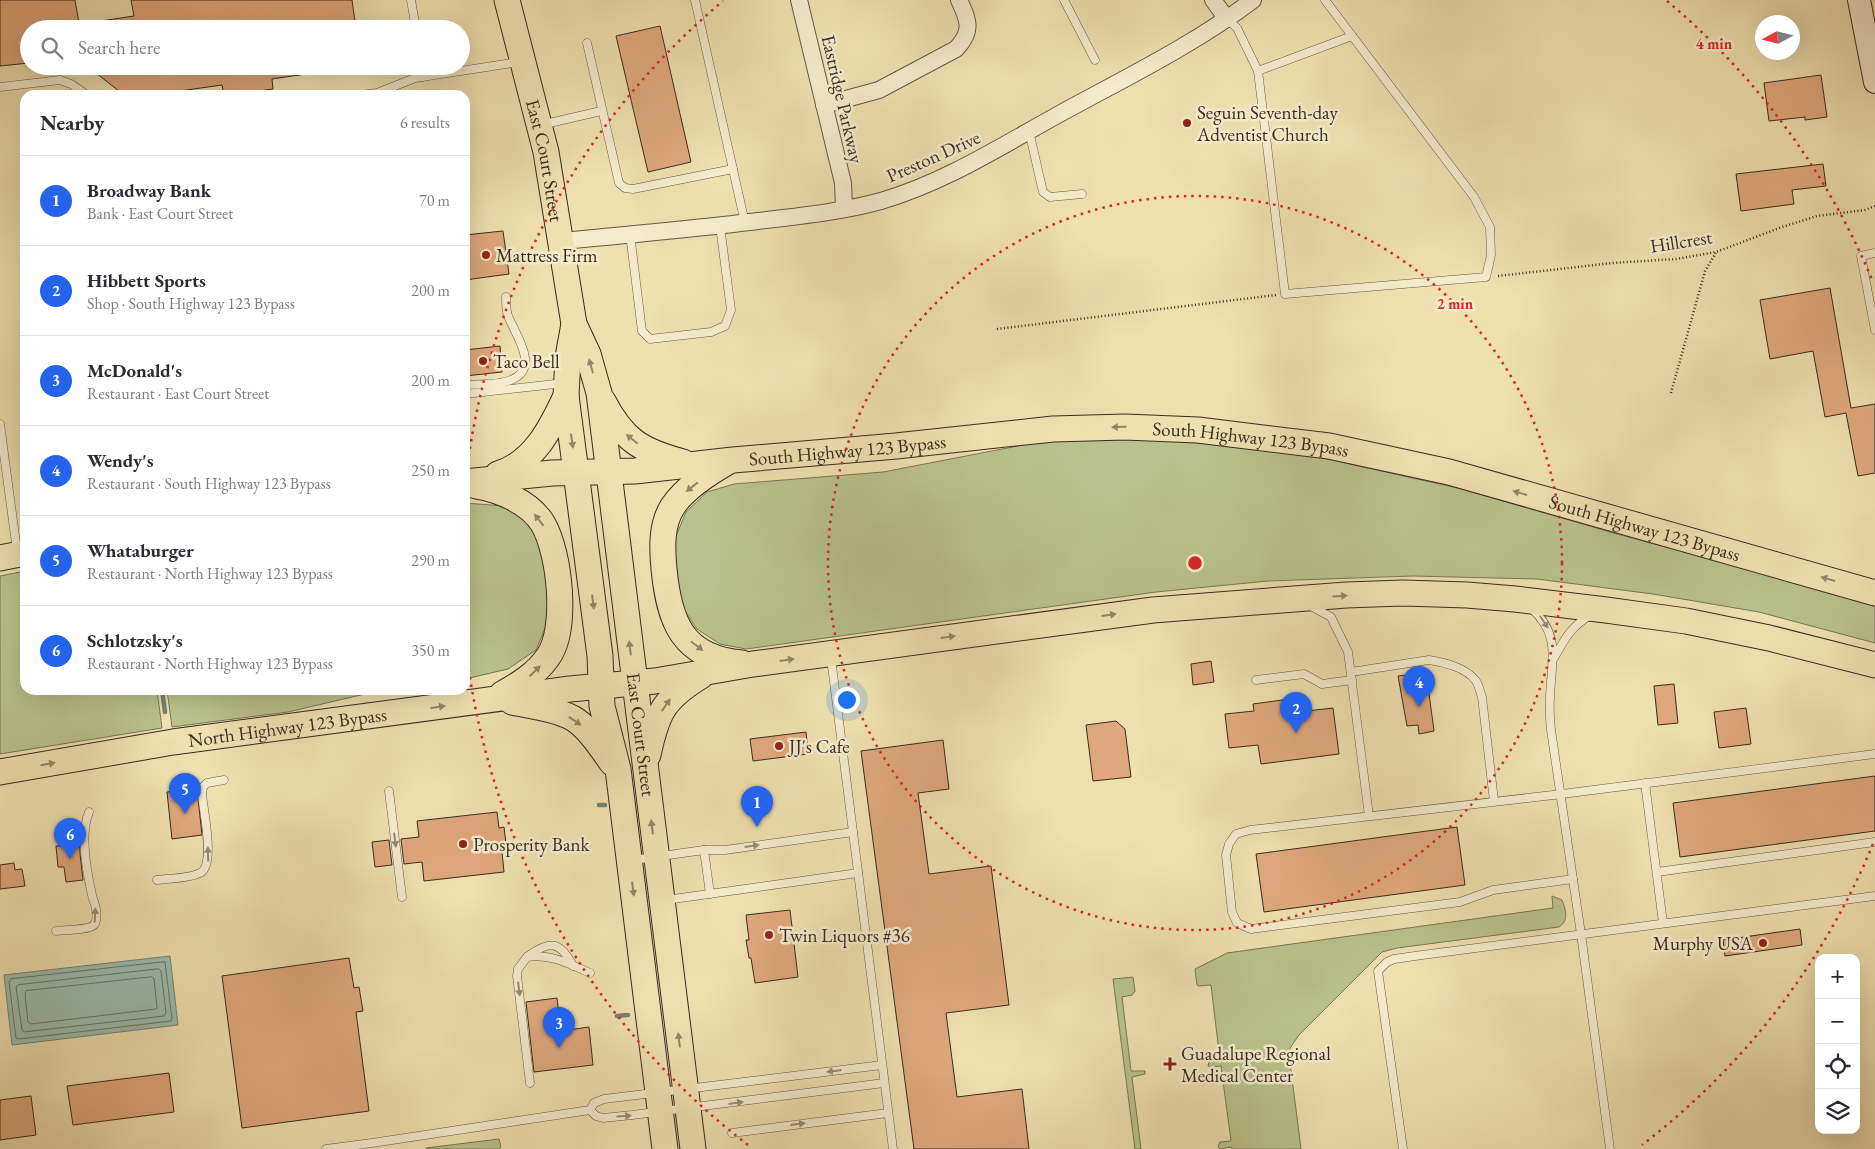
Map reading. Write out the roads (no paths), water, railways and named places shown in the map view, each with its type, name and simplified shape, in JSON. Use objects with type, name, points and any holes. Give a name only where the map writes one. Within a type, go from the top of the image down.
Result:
[{"type":"main road","name":"East Court Street","points":[[507,0],[539,126],[562,241],[574,324],[588,354],[599,393],[693,1149]]},
{"type":"main road","points":[[1858,0],[1875,82]]},
{"type":"main road","name":"East Court Street","points":[[574,324],[568,357],[566,389],[600,656],[602,706],[618,769],[666,1149]]},
{"type":"main road","points":[[470,482],[507,471],[524,460],[538,445],[548,430],[566,389]]},
{"type":"main road","points":[[599,393],[612,417],[630,440],[666,458],[692,464]]},
{"type":"main road","name":"South Highway 123 Bypass","points":[[609,472],[896,446],[1053,429],[1125,427],[1198,430],[1329,446],[1449,472],[1873,592]]},
{"type":"main road","points":[[732,460],[713,471],[683,494],[672,507],[666,524],[662,548],[665,578],[667,597],[674,619],[683,635],[713,658],[736,663],[753,664]]},
{"type":"main road","points":[[470,482],[576,472],[609,472]]},
{"type":"main road","points":[[470,482],[505,494],[530,509],[543,524],[553,549],[561,610],[558,636],[550,655],[536,672],[523,683],[495,698]]},
{"type":"main road","points":[[635,683],[706,674],[753,664],[830,653],[1153,610],[1280,599],[1403,593],[1515,599],[1686,621],[1769,638],[1875,665]]},
{"type":"main road","points":[[645,767],[653,731],[665,705],[680,689],[706,674]]},
{"type":"main road","name":"North Highway 123 Bypass","points":[[0,772],[173,742],[495,698],[601,685],[635,683]]},
{"type":"main road","points":[[495,698],[563,714],[576,720],[591,734],[618,769]]},
{"type":"street","name":"Eastridge Parkway","points":[[799,0],[843,182],[844,208]]},
{"type":"street","points":[[824,105],[879,90],[901,80],[956,49],[964,41],[968,32],[968,23],[959,0]]},
{"type":"street","points":[[1213,0],[1228,19]]},
{"type":"street","name":"Preston Drive","points":[[562,241],[720,226],[844,208],[880,201],[912,191],[976,161],[1158,60],[1228,19],[1253,0]]},
{"type":"lane","points":[[411,0],[414,20]]},
{"type":"lane","points":[[694,0],[745,222]]},
{"type":"lane","points":[[1064,0],[1095,60]]},
{"type":"lane","points":[[1228,19],[1237,28],[1258,71],[1285,294],[1486,277],[1491,255],[1490,227],[1474,197],[1324,0]]},
{"type":"lane","points":[[1258,71],[1352,36]]},
{"type":"lane","points":[[587,43],[601,111],[619,183],[625,188],[633,188],[733,169]]},
{"type":"lane","points":[[470,69],[524,61]]},
{"type":"lane","points":[[383,90],[422,77],[435,75]]},
{"type":"lane","points":[[0,88],[60,80],[79,90]]},
{"type":"lane","points":[[539,126],[601,111]]},
{"type":"lane","points":[[1028,131],[1043,192],[1050,197],[1082,194]]},
{"type":"lane","points":[[630,234],[642,331],[650,339],[711,332],[725,326],[731,310],[720,226]]},
{"type":"lane","points":[[1875,253],[1861,256],[1875,330]]},
{"type":"lane","points":[[470,384],[511,380],[520,374],[526,363],[523,344],[507,314],[506,297]]},
{"type":"lane","points":[[470,394],[566,389]]},
{"type":"lane","points":[[0,424],[9,488],[14,555]]},
{"type":"lane","points":[[0,489],[9,488]]},
{"type":"lane","points":[[1280,599],[1316,607],[1331,618],[1348,652],[1369,816]]},
{"type":"lane","points":[[1515,599],[1539,615],[1552,637],[1554,658],[1549,710],[1582,934],[1610,1149]]},
{"type":"lane","points":[[1554,658],[1566,636],[1575,625],[1597,612],[1606,610]]},
{"type":"lane","points":[[830,653],[892,1149]]},
{"type":"lane","points":[[1350,669],[1429,660],[1446,663],[1457,668],[1476,682],[1482,697],[1494,801]]},
{"type":"lane","points":[[1256,680],[1304,674],[1322,684],[1352,680]]},
{"type":"lane","points":[[1573,879],[1493,890],[1460,902],[1250,929],[1237,923],[1232,912],[1226,855],[1228,844],[1236,834],[1250,830],[1562,794],[1875,754]]},
{"type":"lane","points":[[157,880],[195,875],[202,873],[206,868],[209,855],[202,794],[203,787],[207,783],[224,780]]},
{"type":"lane","points":[[1645,783],[1664,923]]},
{"type":"lane","points":[[389,792],[402,897]]},
{"type":"lane","points":[[56,931],[88,928],[94,925],[96,920],[97,912],[91,893],[84,834],[86,818],[89,812]]},
{"type":"lane","points":[[629,860],[704,850],[717,851],[852,832]]},
{"type":"lane","points":[[1657,872],[1875,842]]},
{"type":"lane","points":[[704,850],[710,894]]},
{"type":"lane","points":[[662,901],[858,873]]},
{"type":"lane","points":[[1403,1149],[1378,971],[1387,962],[1394,959],[1875,896]]},
{"type":"lane","points":[[530,1083],[517,976],[518,969],[527,957],[540,948],[556,946],[566,952],[573,966]]},
{"type":"lane","points":[[527,957],[543,956],[590,973]]},
{"type":"lane","points":[[590,1110],[596,1116],[603,1118],[660,1102],[882,1065]]},
{"type":"lane","points":[[590,1110],[594,1102],[604,1099],[660,1102],[686,1098],[884,1083]]},
{"type":"lane","points":[[326,1149],[372,1144],[590,1110]]},
{"type":"lane","points":[[732,1133],[888,1113]]},
{"type":"water","points":[[170,956],[178,1025],[12,1045],[4,975]]},
{"type":"waterway","points":[[163,695],[165,712]]},
{"type":"waterway","points":[[599,805],[605,805]]},
{"type":"waterway","points":[[617,1016],[628,1015]]},
{"type":"place","name":"Seguin Seventh-day Adventist Church","points":[[1187,123]]},
{"type":"place","name":"Mattress Firm","points":[[486,255]]},
{"type":"place","name":"Taco Bell","points":[[483,361]]},
{"type":"place","name":"Wendy's","points":[[1419,707]]},
{"type":"place","name":"Hibbett Sports","points":[[1296,733]]},
{"type":"place","name":"JJ's Cafe","points":[[779,746]]},
{"type":"place","name":"Whataburger","points":[[185,814]]},
{"type":"place","name":"Broadway Bank","points":[[757,827]]},
{"type":"place","name":"Prosperity Bank","points":[[463,844]]},
{"type":"place","name":"Schlotzsky's","points":[[70,859]]},
{"type":"place","name":"Twin Liquors #36","points":[[769,935]]},
{"type":"place","name":"Murphy USA","points":[[1763,943]]},
{"type":"place","name":"McDonald's","points":[[559,1048]]},
{"type":"place","name":"Guadalupe Regional Medical Center","points":[[1170,1064]]}]
